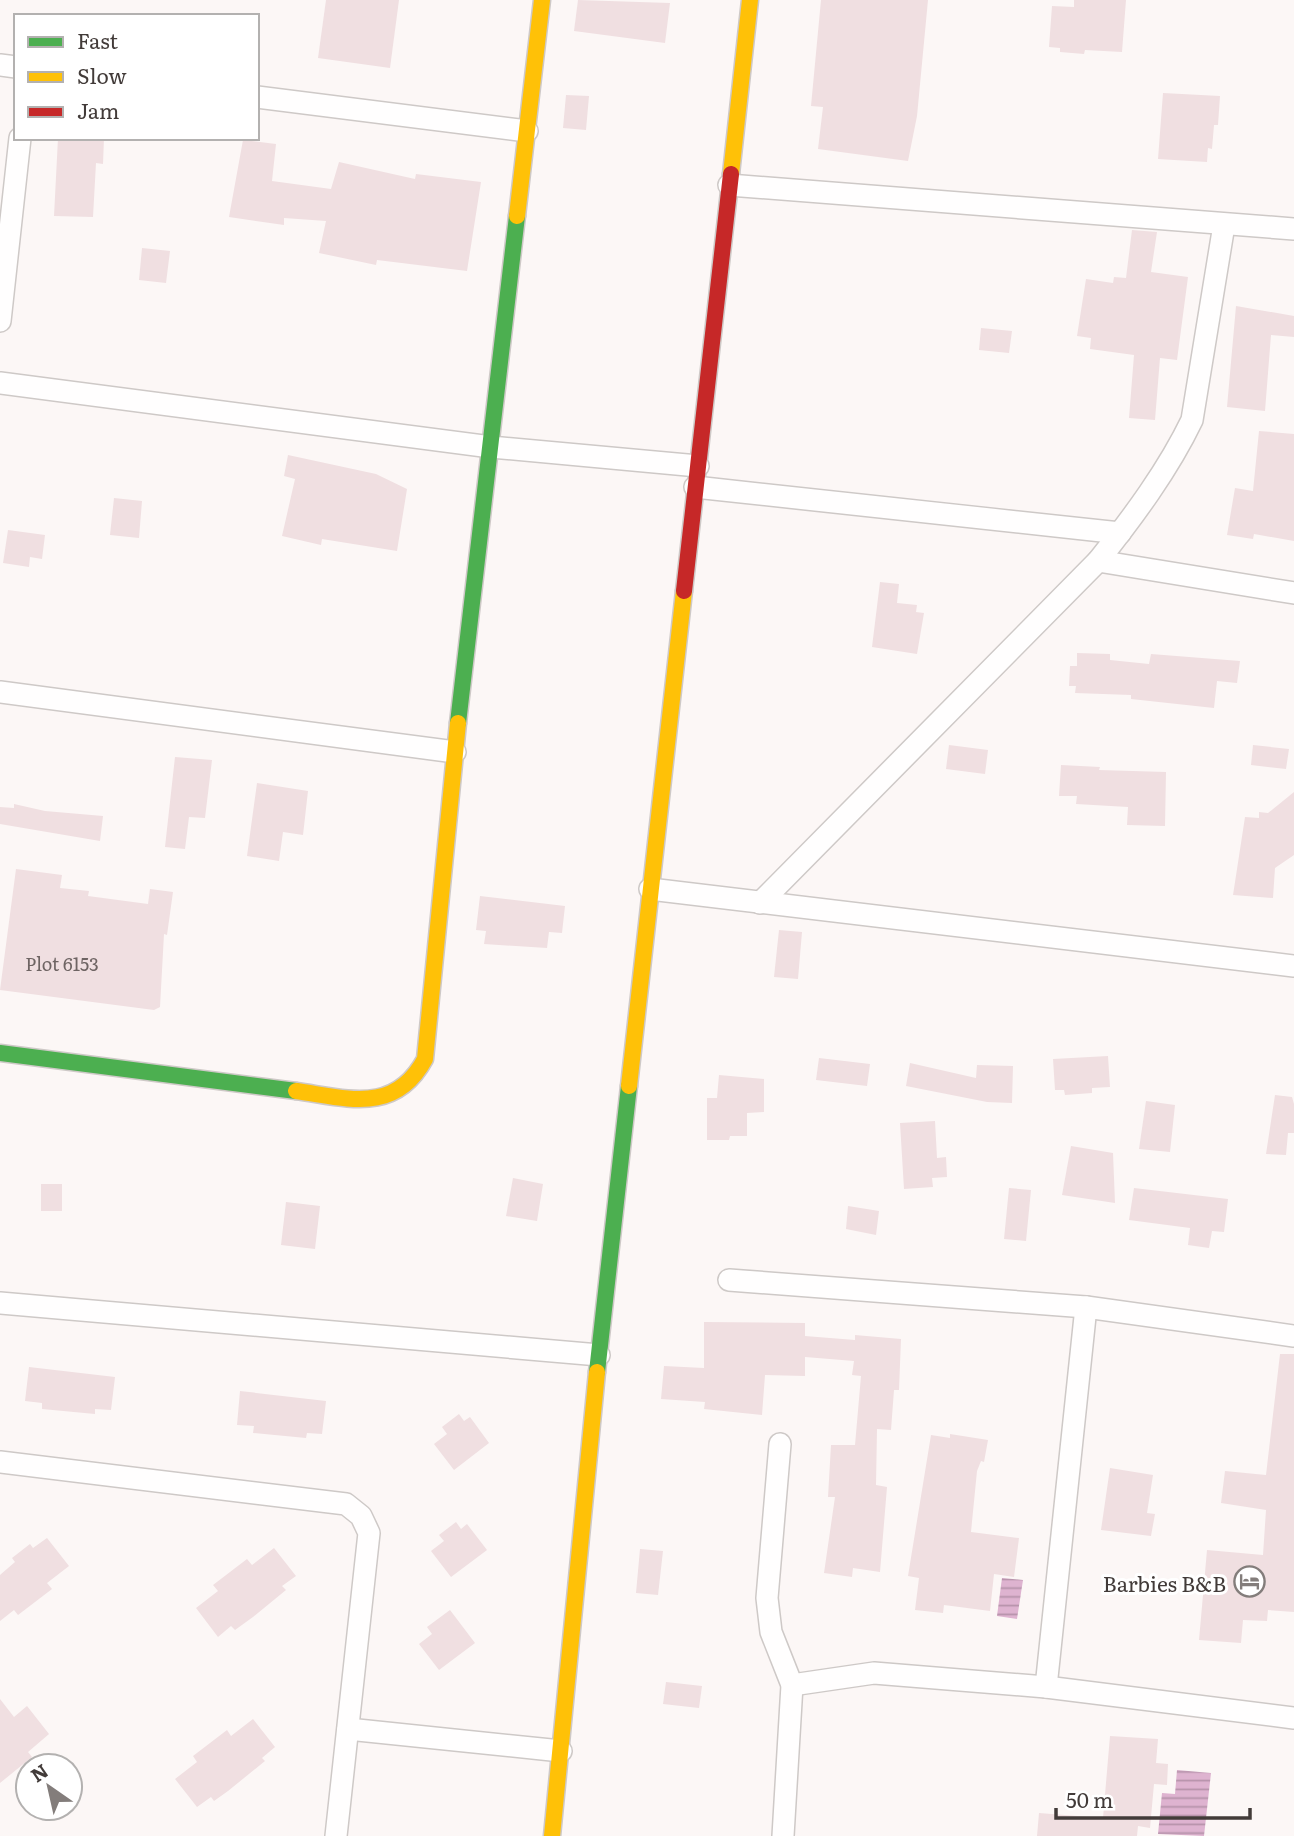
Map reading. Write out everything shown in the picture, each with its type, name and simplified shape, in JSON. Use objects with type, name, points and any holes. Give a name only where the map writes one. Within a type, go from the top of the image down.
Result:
[{"type":"street","points":[[0,1053],[369,1101],[405,1087],[417,1076],[425,1059],[455,752],[542,0]]},
{"type":"street","points":[[552,1836],[599,1355],[750,0]]},
{"type":"street","points":[[259,97],[527,131]]},
{"type":"street","points":[[0,321],[20,140]]},
{"type":"street","points":[[729,185],[1294,229]]},
{"type":"street","points":[[760,903],[1098,561],[1120,533],[1180,444],[1192,420],[1224,225]]},
{"type":"street","points":[[0,383],[1120,533]]},
{"type":"street","points":[[1098,561],[1294,593]]},
{"type":"street","points":[[0,692],[455,752]]},
{"type":"street","points":[[650,889],[1294,967]]},
{"type":"street","points":[[729,1280],[1086,1307],[1294,1336]]},
{"type":"street","points":[[0,1303],[599,1355]]},
{"type":"street","points":[[1046,1687],[1086,1307]]},
{"type":"street","points":[[780,1444],[767,1598],[771,1632],[792,1685],[783,1836]]},
{"type":"street","points":[[0,1462],[346,1504],[354,1509],[369,1533],[336,1836]]},
{"type":"street","points":[[792,1685],[874,1673],[1046,1687],[1294,1718]]},
{"type":"street","points":[[348,1729],[561,1751]]},
{"type":"shaded area","points":[[1002,1578],[1023,1580],[1017,1619],[997,1616]]},
{"type":"shaded area","points":[[1177,1770],[1211,1773],[1204,1836],[1158,1834],[1162,1793],[1175,1794]]},
{"type":"building","points":[[326,0],[399,0],[390,68],[318,58]]},
{"type":"building","points":[[578,0],[670,3],[665,43],[574,31]]},
{"type":"building","points":[[821,0],[928,0],[917,116],[908,161],[818,149],[823,107],[811,106]]},
{"type":"building","points":[[1074,0],[1126,0],[1122,52],[1085,50],[1084,54],[1060,52],[1060,48],[1049,47],[1052,6],[1074,7]]},
{"type":"building","points":[[1163,93],[1220,96],[1218,125],[1214,125],[1212,149],[1208,148],[1207,162],[1158,159]]},
{"type":"building","points":[[566,95],[589,96],[586,130],[563,128]]},
{"type":"building","points":[[58,140],[104,140],[103,164],[96,163],[93,217],[54,216]]},
{"type":"building","points":[[243,140],[276,144],[272,181],[331,189],[339,162],[415,179],[416,174],[481,182],[467,271],[377,260],[376,265],[319,253],[326,221],[284,218],[284,225],[229,217]]},
{"type":"building","points":[[1132,230],[1157,232],[1151,272],[1188,277],[1177,360],[1160,358],[1155,420],[1129,418],[1134,355],[1090,349],[1091,338],[1077,336],[1086,279],[1113,283],[1114,277],[1126,278]]},
{"type":"building","points":[[142,248],[170,251],[166,283],[139,280]]},
{"type":"building","points":[[1236,306],[1294,316],[1294,337],[1271,335],[1265,411],[1227,407]]},
{"type":"building","points":[[981,328],[1012,331],[1009,353],[979,350]]},
{"type":"building","points":[[1259,431],[1294,434],[1294,541],[1254,534],[1253,539],[1227,535],[1235,488],[1253,491]]},
{"type":"building","points":[[288,455],[376,474],[407,489],[397,551],[322,539],[321,545],[282,536],[295,479],[284,476]]},
{"type":"building","points":[[114,498],[142,501],[139,538],[110,535]]},
{"type":"building","points":[[8,530],[45,535],[42,559],[30,557],[29,567],[3,563]]},
{"type":"building","points":[[880,582],[899,584],[897,603],[917,605],[916,612],[924,613],[917,654],[872,647]]},
{"type":"building","points":[[1077,653],[1110,654],[1110,660],[1149,664],[1151,654],[1240,661],[1237,683],[1217,681],[1214,708],[1131,699],[1131,695],[1075,693],[1076,686],[1069,686],[1070,666],[1077,666]]},
{"type":"building","points":[[949,745],[988,750],[985,774],[946,769]]},
{"type":"building","points":[[1253,745],[1289,749],[1286,769],[1251,765]]},
{"type":"building","points":[[175,757],[212,760],[205,818],[189,817],[185,849],[165,847]]},
{"type":"building","points":[[1061,765],[1100,767],[1099,770],[1166,772],[1165,826],[1127,825],[1128,807],[1076,804],[1077,796],[1059,796]]},
{"type":"building","points":[[257,783],[308,791],[303,835],[283,832],[279,861],[247,856]]},
{"type":"building","points":[[1294,792],[1294,855],[1275,868],[1273,898],[1233,895],[1245,817],[1259,818],[1259,812],[1268,813]]},
{"type":"building","points":[[14,804],[45,811],[103,816],[100,841],[0,824],[0,807],[14,808]]},
{"type":"building","points":[[16,869],[62,875],[60,888],[89,891],[88,896],[148,904],[150,889],[173,892],[167,935],[164,934],[160,1007],[154,1010],[0,990]]},
{"type":"building","points":[[480,896],[565,906],[562,933],[549,932],[547,948],[484,944],[486,931],[476,930]]},
{"type":"building","points":[[779,930],[802,932],[798,979],[774,977]]},
{"type":"building","points":[[1108,1056],[1110,1087],[1092,1088],[1092,1093],[1065,1095],[1064,1090],[1055,1090],[1053,1059]]},
{"type":"building","points":[[819,1058],[870,1064],[867,1086],[816,1080]]},
{"type":"building","points":[[910,1063],[976,1078],[977,1065],[1013,1066],[1012,1103],[987,1102],[906,1086]]},
{"type":"building","points":[[719,1075],[764,1079],[764,1112],[747,1113],[747,1136],[730,1136],[729,1140],[707,1140],[707,1098],[717,1098]]},
{"type":"building","points":[[1275,1095],[1292,1097],[1294,1104],[1294,1133],[1288,1133],[1286,1155],[1266,1154]]},
{"type":"building","points":[[1146,1101],[1175,1105],[1170,1152],[1139,1149]]},
{"type":"building","points":[[935,1121],[937,1158],[946,1157],[947,1177],[932,1178],[933,1187],[904,1189],[900,1123]]},
{"type":"building","points":[[1071,1146],[1113,1153],[1115,1203],[1062,1195]]},
{"type":"building","points":[[513,1178],[543,1184],[537,1221],[506,1216]]},
{"type":"building","points":[[41,1184],[62,1184],[62,1211],[41,1211]]},
{"type":"building","points":[[1009,1188],[1031,1190],[1026,1241],[1004,1239]]},
{"type":"building","points":[[1134,1188],[1228,1199],[1224,1232],[1212,1231],[1209,1248],[1188,1245],[1190,1228],[1129,1220]]},
{"type":"building","points":[[286,1202],[320,1206],[315,1249],[281,1245]]},
{"type":"building","points":[[848,1206],[879,1211],[876,1235],[846,1229]]},
{"type":"building","points":[[704,1322],[805,1323],[805,1336],[855,1340],[855,1335],[901,1339],[899,1390],[894,1390],[891,1430],[877,1429],[876,1485],[887,1487],[880,1572],[853,1568],[852,1577],[824,1573],[835,1497],[828,1497],[831,1445],[855,1445],[861,1376],[852,1375],[854,1361],[805,1357],[805,1376],[765,1375],[762,1415],[704,1409],[705,1402],[661,1399],[664,1366],[704,1368]]},
{"type":"building","points":[[1280,1354],[1294,1354],[1294,1612],[1268,1610],[1267,1621],[1243,1620],[1241,1643],[1199,1640],[1207,1550],[1263,1555],[1266,1510],[1221,1503],[1225,1471],[1266,1475]]},
{"type":"building","points":[[29,1367],[115,1377],[111,1410],[95,1409],[95,1414],[42,1409],[42,1403],[25,1401]]},
{"type":"building","points":[[240,1391],[326,1401],[322,1434],[307,1433],[306,1438],[253,1433],[254,1426],[237,1425]]},
{"type":"building","points":[[459,1414],[464,1421],[470,1417],[489,1443],[454,1470],[434,1444],[447,1434],[442,1427]]},
{"type":"building","points":[[950,1434],[988,1440],[984,1462],[981,1461],[977,1471],[971,1532],[1019,1538],[1014,1577],[994,1574],[990,1611],[944,1605],[943,1613],[915,1610],[919,1578],[908,1576],[931,1435],[950,1438]]},
{"type":"building","points":[[1110,1468],[1153,1475],[1147,1513],[1155,1514],[1151,1536],[1101,1530]]},
{"type":"building","points":[[456,1522],[461,1529],[467,1524],[487,1550],[451,1577],[431,1551],[444,1541],[439,1535]]},
{"type":"building","points":[[47,1538],[69,1566],[47,1583],[52,1589],[18,1615],[14,1610],[0,1621],[0,1575],[15,1562],[12,1558],[30,1544],[33,1548]]},
{"type":"building","points":[[274,1548],[296,1576],[282,1586],[286,1590],[253,1617],[235,1630],[231,1626],[218,1637],[196,1608],[218,1591],[213,1585],[247,1559],[252,1565]]},
{"type":"building","points":[[640,1549],[663,1551],[658,1595],[636,1593]]},
{"type":"building","points":[[450,1610],[475,1643],[439,1670],[419,1644],[432,1634],[427,1627]]},
{"type":"building","points":[[666,1682],[702,1686],[699,1708],[663,1704]]},
{"type":"building","points":[[0,1699],[14,1717],[27,1706],[49,1734],[28,1752],[14,1752],[14,1772],[0,1783]]},
{"type":"building","points":[[253,1719],[275,1747],[262,1758],[265,1761],[228,1791],[214,1801],[211,1797],[197,1807],[175,1779],[197,1762],[193,1756],[227,1730],[231,1736]]},
{"type":"building","points":[[1110,1736],[1158,1739],[1156,1763],[1168,1764],[1167,1785],[1154,1784],[1150,1828],[1138,1826],[1137,1836],[1037,1836],[1039,1813],[1103,1818]]},
{"type":"traffic: fast","points":[[458,723],[517,216]]},
{"type":"traffic: fast","points":[[0,1053],[296,1091]]},
{"type":"traffic: fast","points":[[597,1372],[629,1086]]},
{"type":"traffic: slow","points":[[517,216],[542,0]]},
{"type":"traffic: slow","points":[[731,174],[750,0]]},
{"type":"traffic: slow","points":[[629,1086],[684,591]]},
{"type":"traffic: slow","points":[[296,1091],[351,1099],[384,1096],[399,1089],[413,1077],[425,1059],[458,723]]},
{"type":"traffic: slow","points":[[552,1836],[597,1372]]},
{"type":"traffic: jam","points":[[684,591],[731,174]]},
{"type":"place","name":"Barbies B&B","points":[[1249,1582]]}]
